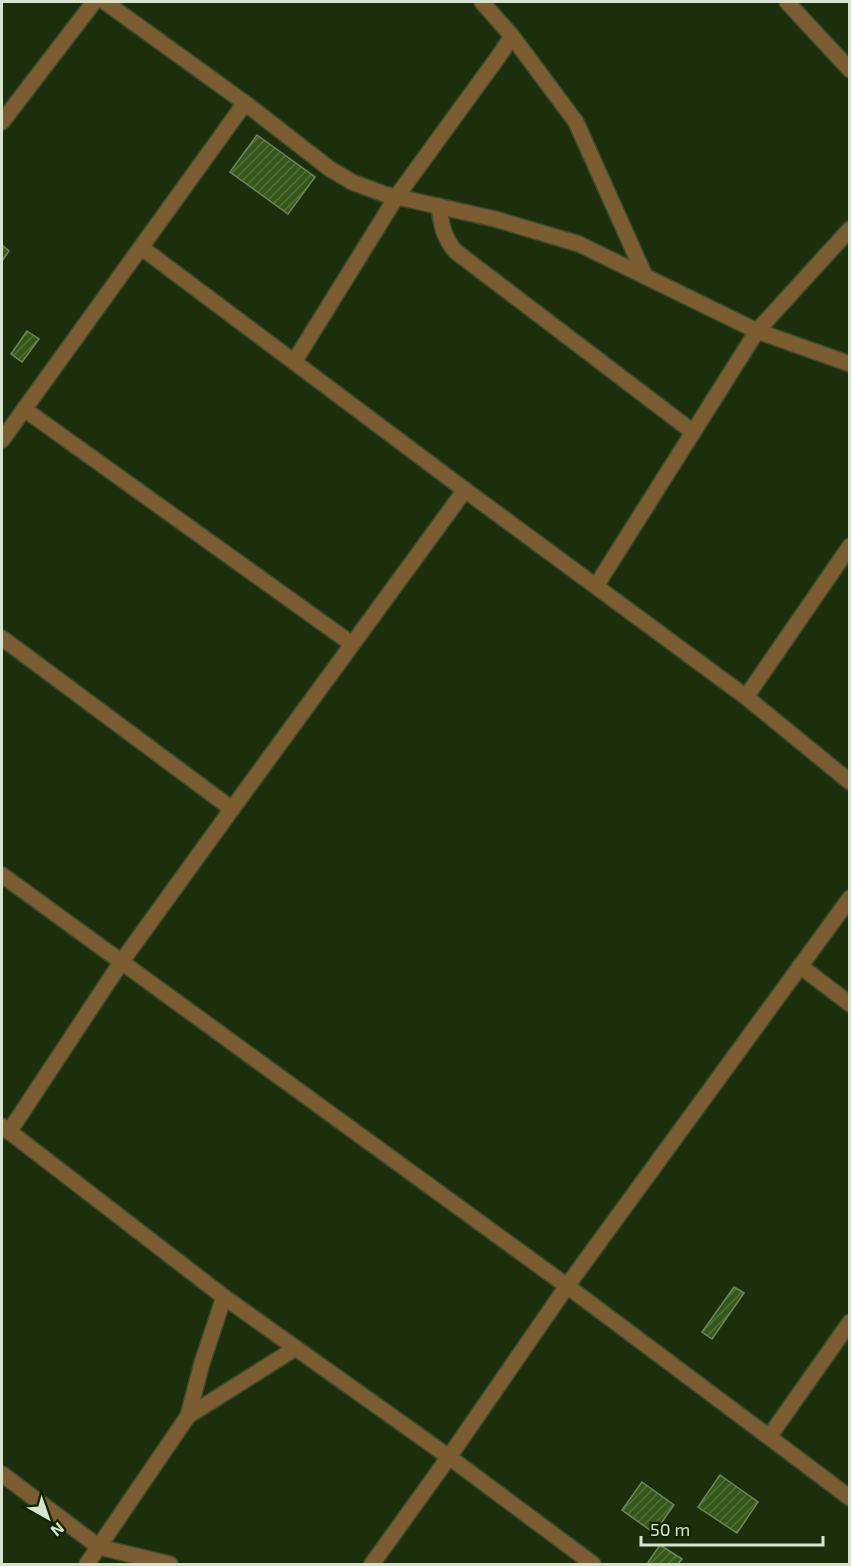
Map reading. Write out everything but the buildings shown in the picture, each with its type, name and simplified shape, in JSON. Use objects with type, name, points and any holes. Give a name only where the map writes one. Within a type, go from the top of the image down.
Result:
[{"type":"street","points":[[2,122],[94,2]]},
{"type":"street","points":[[105,2],[330,169],[375,192],[495,219],[579,244],[757,331],[849,364]]},
{"type":"street","points":[[482,2],[512,36],[566,107],[580,130],[645,276]]},
{"type":"street","points":[[787,2],[849,70]]},
{"type":"street","points":[[294,362],[397,196],[512,36]]},
{"type":"street","points":[[2,440],[244,104]]},
{"type":"street","points":[[439,206],[441,227],[455,251],[693,432]]},
{"type":"street","points":[[596,586],[757,331],[849,229]]},
{"type":"street","points":[[142,248],[746,697],[849,782]]},
{"type":"street","points":[[24,409],[352,644]]},
{"type":"street","points":[[465,490],[122,961],[5,1129],[224,1297],[449,1457],[593,1564]]},
{"type":"street","points":[[746,697],[849,546]]},
{"type":"street","points":[[2,638],[232,809]]},
{"type":"street","points":[[2,875],[567,1286],[849,1498]]},
{"type":"street","points":[[372,1564],[567,1286],[849,898]]},
{"type":"street","points":[[800,966],[849,1004]]},
{"type":"street","points":[[87,1564],[188,1416],[202,1363],[224,1297]]},
{"type":"street","points":[[769,1437],[849,1322]]},
{"type":"street","points":[[188,1416],[296,1348]]},
{"type":"street","points":[[2,1474],[99,1547],[170,1564]]}]
